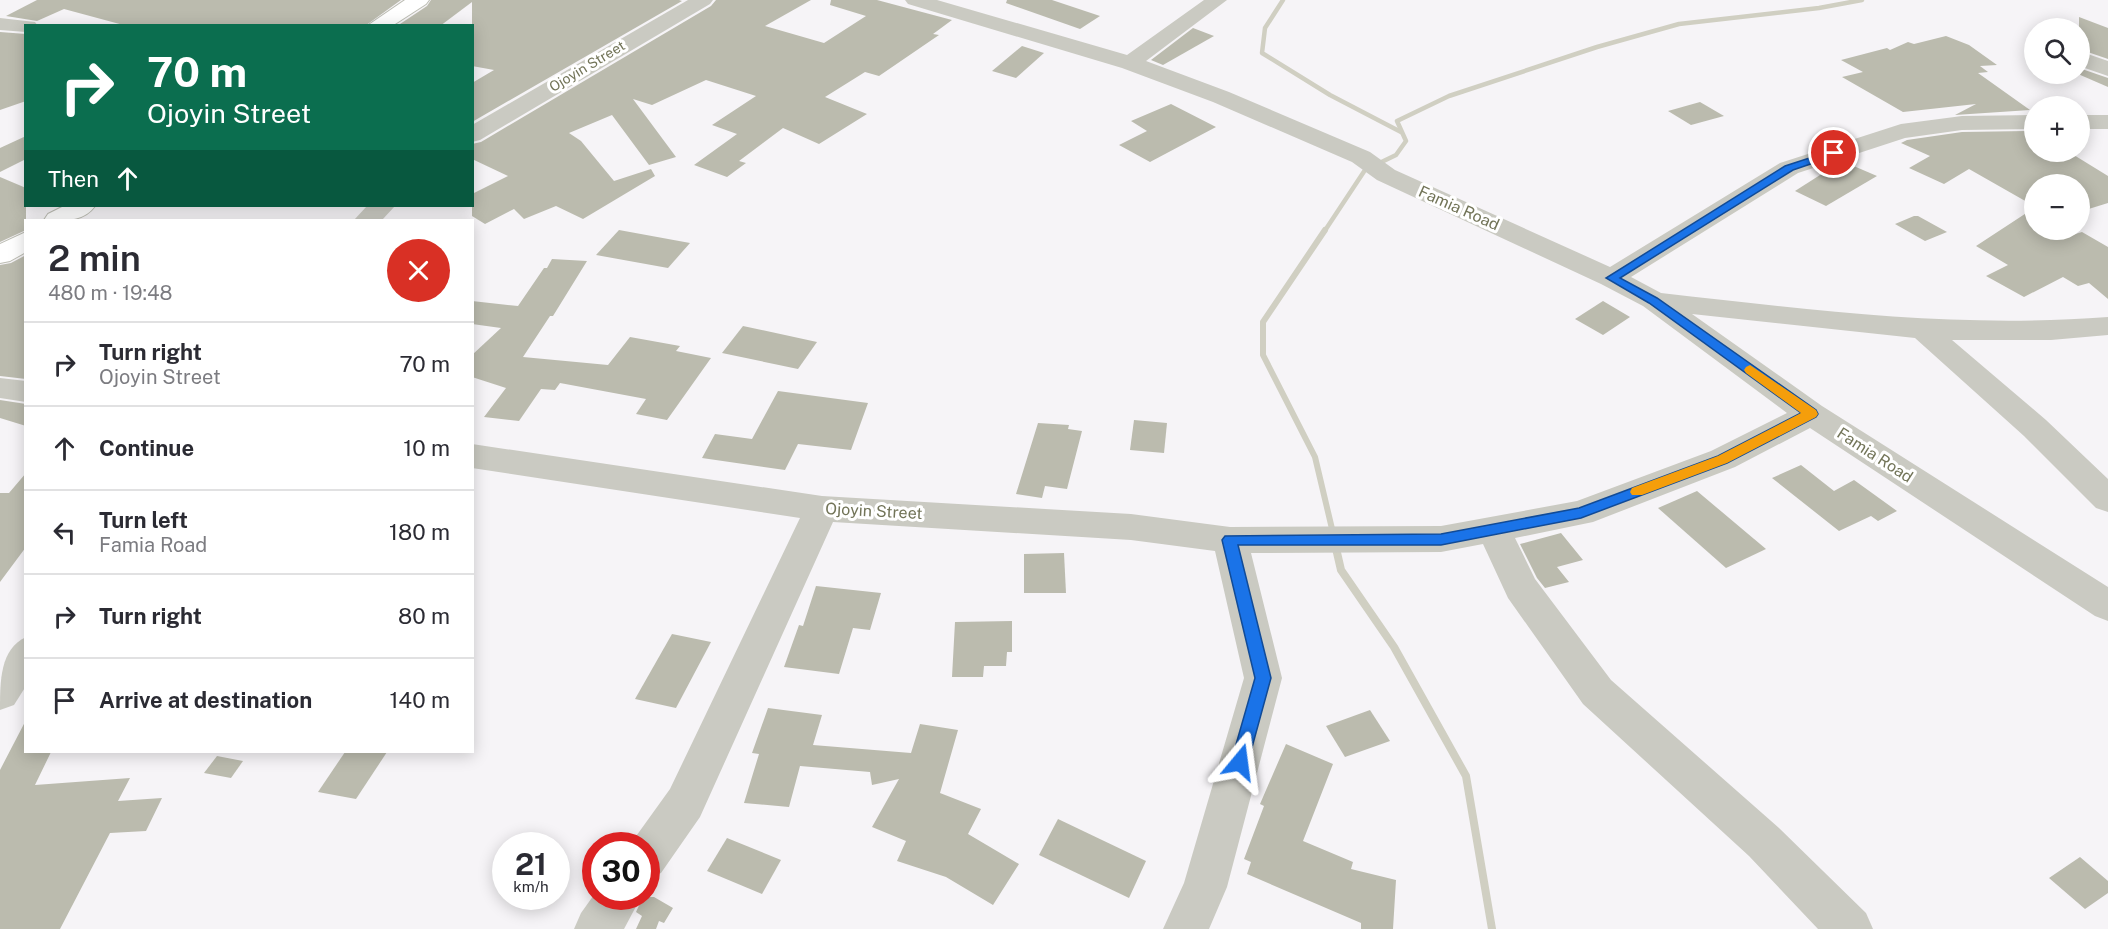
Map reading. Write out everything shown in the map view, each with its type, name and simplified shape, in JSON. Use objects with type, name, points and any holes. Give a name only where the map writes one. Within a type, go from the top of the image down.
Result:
[{"type":"main road","points":[[380,24],[419,0]]},
{"type":"main road","points":[[59,219],[80,207]]},
{"type":"main road","points":[[0,255],[24,241]]},
{"type":"street","name":"Ojoyin Street","points":[[474,134],[703,0]]},
{"type":"street","name":"Famia Road","points":[[915,0],[1130,63],[1221,97],[1361,158],[1386,175],[1611,278],[1653,300],[1811,414],[2102,593]]},
{"type":"street","points":[[1130,63],[1217,0]]},
{"type":"street","points":[[0,24],[24,26]]},
{"type":"street","points":[[2090,62],[2108,69]]},
{"type":"street","points":[[1611,278],[1789,168],[1901,131],[1962,123],[2024,122]]},
{"type":"street","points":[[2090,122],[2108,122]]},
{"type":"street","points":[[368,219],[381,207]]},
{"type":"street","points":[[1653,300],[1925,330],[2066,331],[2108,326]]},
{"type":"street","points":[[1925,330],[1951,356],[2035,428],[2108,499]]},
{"type":"street","points":[[0,388],[24,392]]},
{"type":"street","name":"Ojoyin Street","points":[[474,456],[822,509],[1120,526],[1230,540],[1441,539],[1581,513],[1723,459],[1811,414]]},
{"type":"street","points":[[660,838],[684,803],[822,509]]},
{"type":"street","points":[[1493,529],[1521,588],[1597,692],[1764,842],[1851,929]]},
{"type":"street","points":[[1186,929],[1205,887],[1263,678],[1230,540]]},
{"type":"street","points":[[0,693],[24,656]]},
{"type":"street","points":[[597,929],[610,910]]},
{"type":"building","points":[[37,0],[401,0],[368,24],[120,24],[64,9],[37,21],[6,16]]},
{"type":"building","points":[[431,0],[682,1],[474,121],[474,82],[494,70],[474,66],[472,2],[443,24],[400,24],[427,6]]},
{"type":"building","points":[[716,0],[811,0],[765,26],[824,43],[866,16],[830,5],[831,0],[877,0],[952,20],[933,34],[939,35],[879,76],[865,72],[825,97],[867,114],[819,144],[783,128],[739,161],[746,163],[727,177],[694,165],[737,134],[712,125],[756,96],[706,80],[652,105],[633,99],[676,157],[649,165],[612,115],[569,133],[581,141],[614,181],[651,169],[655,176],[583,219],[556,206],[524,219],[514,209],[485,224],[472,216],[474,193],[508,176],[474,160],[474,144],[481,142],[711,6]]},
{"type":"building","points":[[1007,0],[1052,0],[1100,16],[1080,29],[1006,3]]},
{"type":"building","points":[[2090,21],[2108,28],[2108,59],[2090,53]]},
{"type":"building","points":[[1193,28],[1214,36],[1163,65],[1151,60]]},
{"type":"building","points":[[0,32],[24,34],[24,102],[0,110]]},
{"type":"building","points":[[1946,36],[1969,45],[1997,65],[1980,66],[1988,72],[1978,73],[2024,106],[2024,110],[1955,115],[1976,104],[1903,112],[1842,77],[1863,72],[1841,60],[1887,48],[1890,50],[1908,42],[1914,44]]},
{"type":"building","points":[[1022,46],[1044,53],[1016,78],[992,71]]},
{"type":"building","points":[[2090,72],[2108,78],[2108,87],[2090,79]]},
{"type":"building","points":[[1700,102],[1724,116],[1691,125],[1668,111]]},
{"type":"building","points":[[1171,104],[1216,127],[1150,162],[1119,145],[1147,131],[1131,121]]},
{"type":"building","points":[[2024,131],[2024,162],[2085,162],[2108,176],[2108,203],[2090,209],[2090,174],[2024,174],[2024,200],[1969,169],[1944,184],[1909,168],[1930,156],[1901,143],[1907,140],[1962,132]]},
{"type":"building","points":[[24,137],[24,160],[0,172],[0,148]]},
{"type":"building","points":[[1842,161],[1877,176],[1826,206],[1795,191]]},
{"type":"building","points":[[0,177],[24,187],[26,219],[24,219],[24,231],[0,242]]},
{"type":"building","points":[[2024,215],[2024,240],[2090,240],[2090,237],[2108,247],[2108,299],[2089,283],[2078,286],[2063,277],[2024,297],[1986,276],[2008,265],[1976,246]]},
{"type":"building","points":[[1914,216],[1947,232],[1925,241],[1895,224]]},
{"type":"building","points":[[619,230],[690,243],[668,268],[596,255]]},
{"type":"building","points":[[24,256],[24,379],[0,376],[0,265],[11,263]]},
{"type":"building","points":[[552,259],[587,261],[553,316],[550,316],[523,357],[608,365],[630,337],[680,346],[676,351],[711,358],[667,420],[636,414],[646,399],[560,383],[555,390],[541,389],[519,421],[484,417],[506,388],[474,378],[474,353],[501,328],[474,324],[474,301],[518,306],[544,268],[547,268]]},
{"type":"building","points":[[1603,301],[1630,317],[1603,335],[1575,319]]},
{"type":"building","points":[[743,326],[817,342],[798,369],[722,353]]},
{"type":"building","points":[[778,391],[868,403],[851,450],[798,444],[785,470],[702,458],[715,434],[752,439]]},
{"type":"building","points":[[0,400],[24,404],[24,425],[0,418]]},
{"type":"building","points":[[1134,420],[1167,423],[1164,453],[1130,450]]},
{"type":"building","points":[[1038,423],[1069,425],[1068,429],[1082,431],[1067,489],[1045,486],[1042,498],[1016,494]]},
{"type":"building","points":[[1801,465],[1834,491],[1854,480],[1897,511],[1878,521],[1871,516],[1839,531],[1772,478]]},
{"type":"building","points":[[24,475],[24,550],[0,582],[0,493],[9,493]]},
{"type":"building","points":[[1697,491],[1766,549],[1726,568],[1658,508]]},
{"type":"building","points":[[1561,533],[1583,560],[1557,567],[1569,582],[1545,588],[1537,578],[1520,544]]},
{"type":"building","points":[[1064,553],[1066,593],[1024,593],[1024,554]]},
{"type":"building","points":[[816,586],[881,593],[870,630],[853,628],[839,674],[784,667],[799,625],[803,626]]},
{"type":"building","points":[[1012,621],[1012,652],[1007,652],[1006,666],[984,666],[983,677],[952,677],[955,622]]},
{"type":"building","points":[[672,634],[711,642],[676,708],[635,699]]},
{"type":"building","points":[[768,708],[822,715],[813,745],[911,753],[920,724],[958,730],[940,793],[981,809],[968,834],[1019,864],[993,905],[946,877],[897,861],[906,841],[872,827],[899,779],[872,785],[870,772],[800,766],[789,807],[744,803],[759,754],[752,753]]},
{"type":"building","points":[[1370,710],[1390,741],[1345,757],[1326,726]]},
{"type":"building","points":[[24,724],[24,753],[51,753],[35,785],[130,778],[118,801],[162,798],[146,831],[110,833],[60,929],[0,929],[0,770]]},
{"type":"building","points":[[1286,744],[1333,764],[1303,841],[1353,862],[1351,869],[1396,880],[1393,929],[1361,929],[1361,923],[1247,874],[1251,862],[1244,859],[1264,806],[1260,804]]},
{"type":"building","points":[[344,753],[386,753],[356,799],[318,792]]},
{"type":"building","points":[[217,756],[243,761],[231,778],[204,773]]},
{"type":"building","points":[[1058,819],[1146,861],[1129,898],[1039,855]]},
{"type":"building","points":[[727,838],[781,860],[762,894],[707,871]]},
{"type":"building","points":[[2080,857],[2108,881],[2108,893],[2085,909],[2049,878]]},
{"type":"building","points":[[660,900],[673,908],[664,923],[659,921],[656,929],[636,929],[642,916],[636,912],[637,910],[660,910]]},
{"type":"waterway","points":[[1283,0],[1265,28],[1262,53],[1330,95],[1401,132]]},
{"type":"waterway","points":[[1324,232],[1365,170],[1396,155],[1406,141],[1397,121],[1449,96],[1597,47],[1679,24],[1819,8],[1862,0]]},
{"type":"waterway","points":[[1325,230],[1263,322],[1263,355],[1315,457],[1333,533]]},
{"type":"waterway","points":[[1335,544],[1341,570],[1394,647],[1466,776],[1492,929]]},
{"type":"slow traffic","points":[[1637,492],[1723,459],[1811,414],[1750,370]]},
{"type":"route","points":[[1240,762],[1263,678],[1230,540],[1441,539],[1581,513],[1723,459],[1811,414],[1653,300],[1611,278],[1789,168],[1834,153]]}]
